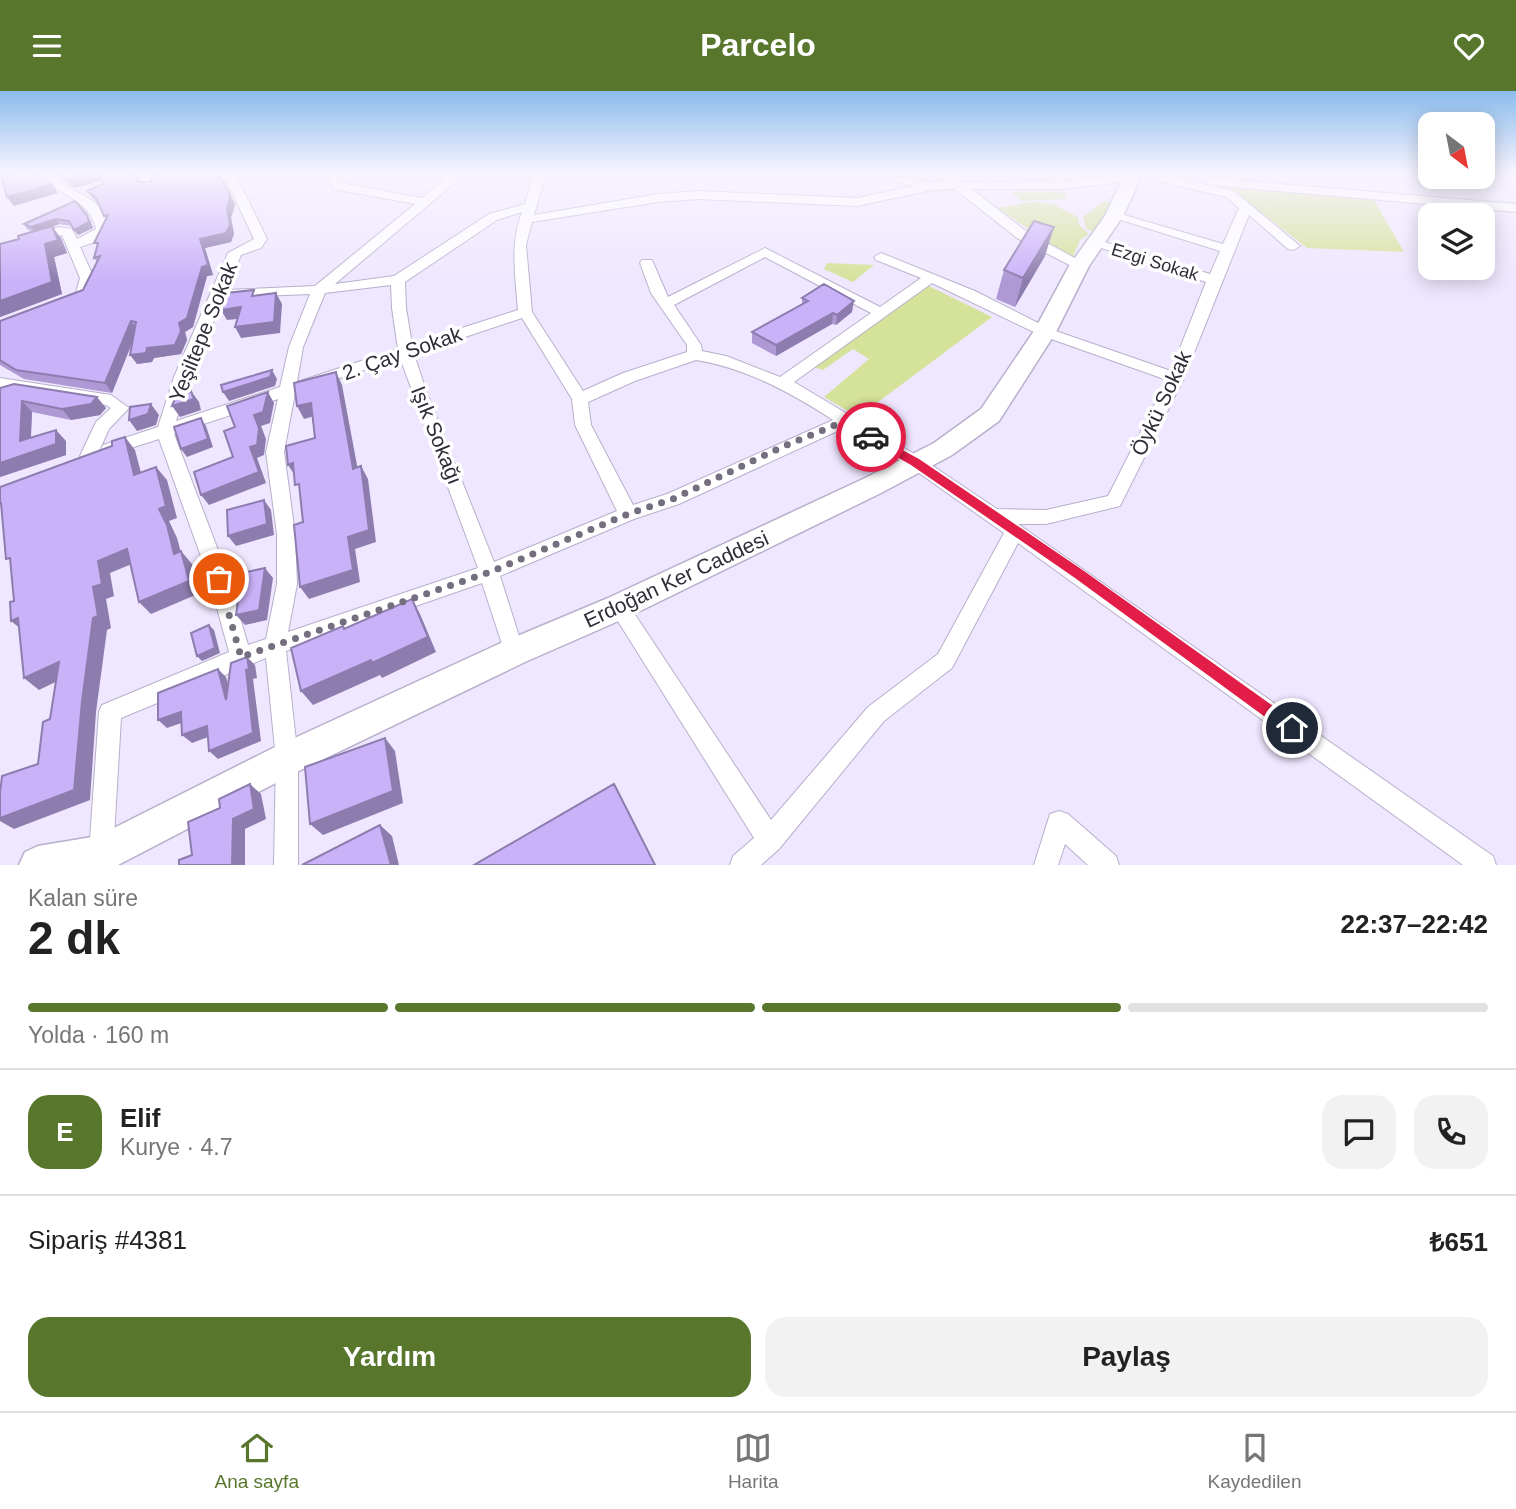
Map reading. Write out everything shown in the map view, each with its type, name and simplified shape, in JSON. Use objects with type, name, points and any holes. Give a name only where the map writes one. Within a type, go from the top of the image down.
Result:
[{"type":"main road","name":"Erdoğan Ker Caddesi","points":[[38,865],[97,861],[287,759],[873,487],[943,449],[990,415],[1045,332],[1088,255],[1118,209]]},
{"type":"street","points":[[73,246],[93,238],[103,230],[103,223],[92,209]]},
{"type":"street","name":"Yeşiltepe Sokak","points":[[165,431],[182,377],[235,253],[256,246],[261,239],[247,209]]},
{"type":"street","points":[[286,865],[287,759],[275,645],[287,584],[286,534],[275,451],[296,347],[319,290],[416,209]]},
{"type":"street","points":[[528,209],[519,245],[525,312],[546,341],[580,399],[583,425],[628,514]]},
{"type":"street","points":[[216,294],[319,290],[398,280],[493,217],[561,209]]},
{"type":"street","name":"Ezgi Sokak","points":[[990,209],[1022,235],[1088,255],[1214,280]]},
{"type":"street","name":"Öykü Sokak","points":[[992,516],[1046,517],[1114,501],[1176,378],[1244,209]]},
{"type":"street","points":[[1248,209],[1293,246]]},
{"type":"street","points":[[1114,216],[1227,249]]},
{"type":"street","points":[[0,251],[59,231],[67,232],[87,278],[82,295],[59,303]]},
{"type":"street","points":[[665,304],[765,252],[881,313]]},
{"type":"street","points":[[881,257],[970,294],[1045,332],[1176,378]]},
{"type":"street","points":[[647,263],[658,293],[694,345],[695,355]]},
{"type":"street","points":[[782,383],[930,278]]},
{"type":"street","name":"Işık Sokağı","points":[[398,280],[397,308],[404,352],[490,572],[514,652]]},
{"type":"street","name":"2. Çay Sokak","points":[[0,383],[111,400],[121,408],[102,426],[83,458],[525,312]]},
{"type":"street","points":[[580,399],[629,377],[695,355],[721,359],[782,383],[828,407],[845,421],[915,462],[1080,575],[1484,865]]},
{"type":"street","points":[[97,861],[110,712],[241,657],[490,572],[628,514],[673,499],[782,447],[845,421]]},
{"type":"street","points":[[165,431],[219,579],[241,657]]},
{"type":"street","points":[[742,865],[770,840],[876,714],[945,661],[1015,531]]},
{"type":"street","points":[[619,607],[770,840]]},
{"type":"street","points":[[1046,865],[1059,823],[1107,865]]},
{"type":"green space","points":[[1000,209],[1063,209],[1079,218],[1078,224],[1089,234],[1080,240],[1073,257],[1027,234],[1027,228]]},
{"type":"green space","points":[[1094,209],[1108,209],[1094,233],[1086,228],[1083,217]]},
{"type":"green space","points":[[1257,209],[1379,209],[1404,252],[1307,248]]},
{"type":"green space","points":[[827,263],[874,265],[853,282],[824,269]]},
{"type":"green space","points":[[929,286],[992,317],[858,417],[824,397],[869,359],[853,349],[823,370],[813,367]]},
{"type":"building","points":[[57,209],[82,209],[89,222],[74,230],[69,221],[56,219],[31,227],[24,224]]},
{"type":"building","points":[[101,209],[227,209],[230,225],[226,233],[200,239],[208,265],[202,267],[187,318],[179,323],[181,331],[175,345],[147,348],[146,353],[130,355],[136,322],[131,321],[105,383],[16,370],[0,360],[0,321],[83,290],[100,256],[94,258],[98,243],[94,243],[108,215],[104,216]]},
{"type":"building","points":[[1034,221],[1054,227],[1023,278],[1004,270]]},
{"type":"building","points":[[52,226],[58,240],[45,244],[52,282],[0,301],[0,244]]},
{"type":"building","points":[[824,284],[854,301],[837,315],[833,313],[776,345],[752,332],[808,301],[802,298]]},
{"type":"building","points":[[254,290],[252,296],[276,293],[274,322],[235,327],[241,307],[221,310],[226,293]]},
{"type":"building","points":[[272,370],[270,377],[223,392],[221,385]]},
{"type":"building","points":[[336,372],[353,469],[361,466],[369,530],[348,537],[353,570],[300,587],[294,525],[303,522],[299,484],[295,485],[293,463],[288,465],[286,446],[315,438],[311,403],[297,406],[294,383]]},
{"type":"building","points":[[14,384],[97,397],[91,404],[62,409],[22,401],[20,441],[56,430],[56,444],[0,463],[0,388]]},
{"type":"building","points":[[191,391],[194,399],[172,406],[176,396]]},
{"type":"building","points":[[268,392],[263,412],[254,415],[259,428],[257,445],[250,447],[259,472],[201,495],[194,472],[233,457],[224,431],[235,427],[227,406]]},
{"type":"building","points":[[151,404],[148,414],[129,420],[130,407]]},
{"type":"building","points":[[201,418],[208,439],[181,449],[174,427]]},
{"type":"building","points":[[125,437],[134,475],[156,467],[166,506],[159,509],[167,525],[174,554],[181,551],[189,581],[139,602],[127,549],[98,561],[102,584],[93,587],[98,616],[93,618],[74,790],[0,818],[2,776],[38,764],[43,722],[50,719],[59,662],[24,678],[18,618],[11,621],[10,602],[14,601],[10,558],[6,559],[0,487],[112,446],[112,441]]},
{"type":"building","points":[[264,500],[267,524],[228,536],[227,510]]},
{"type":"building","points":[[265,568],[259,610],[236,615],[242,573]]},
{"type":"building","points":[[412,599],[428,637],[301,691],[291,648],[343,626],[344,629]]},
{"type":"building","points":[[209,625],[215,648],[197,656],[191,633]]},
{"type":"building","points":[[247,657],[253,733],[209,751],[207,726],[182,735],[181,712],[158,720],[158,693],[218,669],[226,700],[231,663]]},
{"type":"building","points":[[385,738],[393,791],[310,824],[305,767]]},
{"type":"building","points":[[250,784],[254,809],[233,819],[232,865],[179,865],[179,860],[192,855],[188,822],[220,808],[219,799]]},
{"type":"building","points":[[614,784],[655,865],[474,865]]},
{"type":"building","points":[[380,825],[391,865],[302,865]]},
{"type":"way so far","points":[[219,579],[241,657],[490,572],[628,514],[673,499],[782,447],[845,421],[871,437]]},
{"type":"route","points":[[871,437],[915,462],[1080,575],[1292,728]]}]
